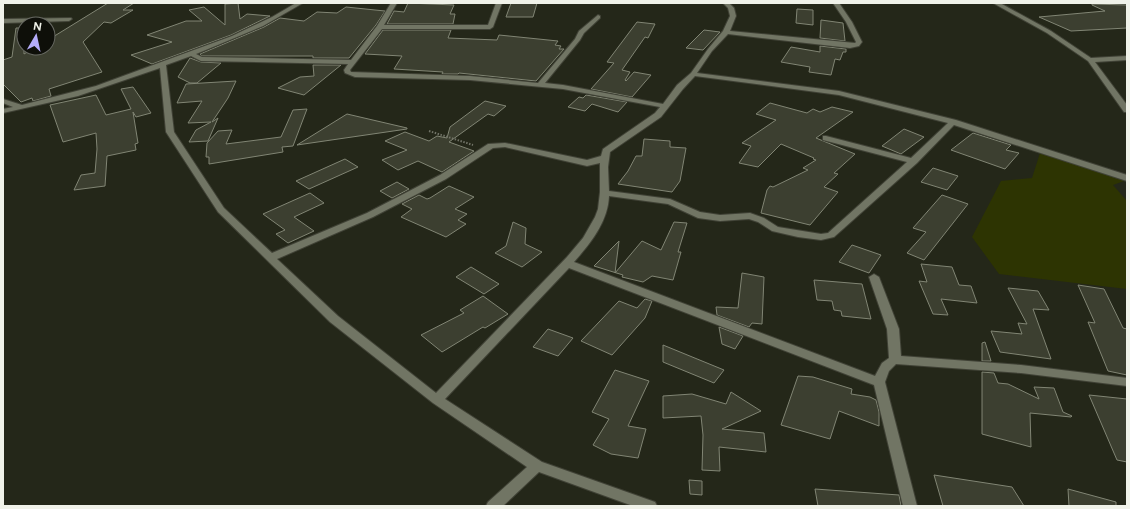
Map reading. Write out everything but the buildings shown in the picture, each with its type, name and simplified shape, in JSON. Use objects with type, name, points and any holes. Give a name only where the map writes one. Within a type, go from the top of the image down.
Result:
[{"type":"street","points":[[3,111],[23,108],[79,94],[163,65],[262,24],[300,3]]},
{"type":"street","points":[[394,3],[380,27],[347,72],[355,75],[470,78],[563,87],[664,106]]},
{"type":"street","points":[[380,27],[490,27],[499,3]]},
{"type":"street","points":[[437,400],[588,238],[600,216],[605,193],[604,158],[606,151],[658,115],[680,87],[693,74],[710,50],[726,32],[733,16],[731,8],[726,3]]},
{"type":"street","points":[[726,32],[850,46],[857,45],[859,42],[849,22],[836,3]]},
{"type":"street","points":[[996,3],[1049,32],[1090,60],[1127,110]]},
{"type":"street","points":[[540,85],[578,39],[581,32],[598,17]]},
{"type":"street","points":[[3,21],[69,19]]},
{"type":"street","points":[[192,54],[201,59],[353,62]]},
{"type":"street","points":[[1090,60],[1127,58]]},
{"type":"street","points":[[163,65],[170,132],[221,210],[334,319],[437,400],[537,466],[650,506]]},
{"type":"street","points":[[693,74],[839,93],[952,122],[1127,178]]},
{"type":"street","points":[[3,101],[23,108]]},
{"type":"street","points":[[605,193],[670,202],[698,215],[720,218],[750,216],[775,228],[821,237],[831,235],[892,182],[906,166],[914,161],[952,122]]},
{"type":"street","points":[[826,138],[914,161]]},
{"type":"street","points":[[270,258],[377,211],[443,177],[497,144],[587,163],[595,162],[604,158]]},
{"type":"street","points":[[566,263],[879,382]]},
{"type":"street","points":[[874,277],[893,330],[895,360]]},
{"type":"street","points":[[910,506],[879,382],[882,371],[889,362],[895,360],[1021,369],[1127,382]]},
{"type":"street","points":[[492,506],[537,466]]},
{"type":"path","points":[[429,131],[486,150]]},
{"type":"green space","points":[[1041,150],[1127,180],[1113,185],[1127,201],[1127,289],[999,274],[972,237],[1001,181],[1032,178]]}]
